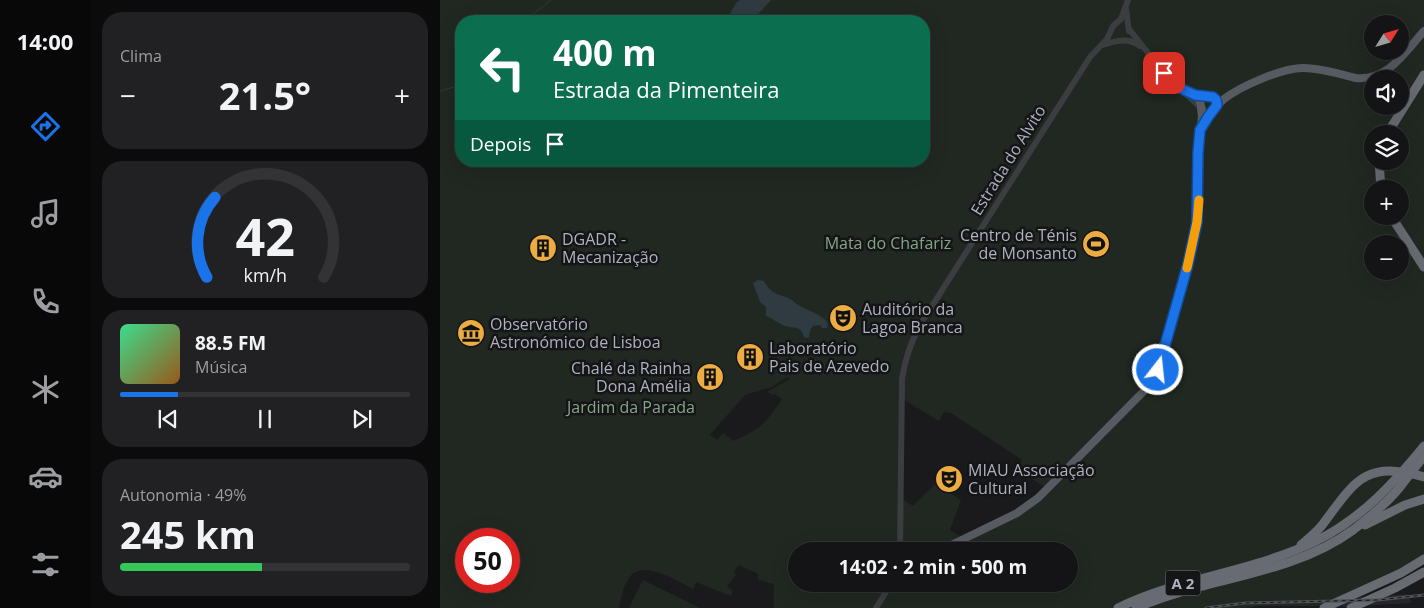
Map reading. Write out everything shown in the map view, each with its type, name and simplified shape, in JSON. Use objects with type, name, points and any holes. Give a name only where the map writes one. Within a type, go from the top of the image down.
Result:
[{"type":"highway","points":[[1393,125],[1424,74]]},
{"type":"highway","points":[[1398,225],[1424,259]]},
{"type":"highway","points":[[1398,225],[1424,267]]},
{"type":"highway","name":"A 2","points":[[1118,608],[1157,591],[1250,565],[1316,541],[1341,527],[1367,508],[1388,488],[1419,469],[1424,446]]},
{"type":"highway","name":"A 2","points":[[1136,608],[1181,592],[1290,562],[1319,549],[1353,530],[1377,510],[1419,469],[1424,456]]},
{"type":"highway","points":[[1298,549],[1318,530],[1346,493],[1363,478],[1384,472],[1419,469]]},
{"type":"highway","points":[[1353,530],[1405,505],[1424,499]]},
{"type":"highway","points":[[1324,608],[1401,573],[1424,559]]},
{"type":"highway","points":[[1351,608],[1395,588],[1424,572]]},
{"type":"main road","points":[[957,542],[1016,513],[1032,502],[1145,390],[1155,377],[1191,254],[1197,222],[1198,153],[1202,116],[1201,100],[1209,96],[1219,96],[1234,92],[1284,71],[1294,69],[1310,69],[1363,79],[1375,76],[1387,71],[1394,65],[1424,31]]},
{"type":"main road","points":[[1200,130],[1222,101],[1234,92]]},
{"type":"main road","points":[[1209,96],[1216,100],[1215,109]]},
{"type":"main road","points":[[1200,107],[1206,112],[1215,109]]},
{"type":"street","name":"Estrada do Alvito","points":[[900,542],[902,378],[912,341],[920,325],[1092,53],[1101,45],[1112,31],[1113,26],[1123,16],[1128,0]]},
{"type":"street","name":"Estrada do Alvito","points":[[1126,8],[1128,28]]},
{"type":"street","points":[[1117,23],[1122,22],[1128,28],[1164,73],[1200,107]]},
{"type":"street","points":[[1101,45],[1121,40],[1128,35],[1128,28]]},
{"type":"street","points":[[1112,31],[1115,38],[1131,41],[1143,48]]},
{"type":"street","points":[[1182,89],[1195,95],[1209,96]]},
{"type":"street","points":[[876,608],[886,592]]},
{"type":"shaded area","points":[[740,0],[771,0],[757,15],[730,15],[736,3]]},
{"type":"shaded area","points":[[758,280],[764,281],[774,292],[814,312],[828,323],[827,328],[822,328],[820,325],[813,326],[807,338],[804,337],[799,329],[785,326],[766,316],[766,307],[760,302],[753,283]]},
{"type":"shaded area","points":[[1409,594],[1411,603],[1343,607],[1342,598]]},
{"type":"green space","points":[[440,0],[1424,0],[1424,564],[1393,582],[1339,606],[1258,606],[1245,608],[774,608],[774,584],[758,580],[758,574],[739,565],[734,571],[736,575],[727,586],[732,591],[731,596],[696,582],[693,589],[660,573],[642,570],[635,572],[629,578],[619,608],[440,608]],"holes":[[[787,377],[790,379],[767,392],[782,399],[762,425],[733,441],[723,433],[717,440],[710,435],[745,395],[772,387]],[[901,398],[939,421],[944,412],[951,413],[1022,460],[1016,469],[1048,489],[1026,507],[962,537],[950,530],[961,500],[935,484],[913,506],[899,497]]]},
{"type":"green space","points":[[643,580],[700,608],[629,608]]},
{"type":"waterway","points":[[532,15],[551,0]]},
{"type":"waterway","points":[[440,91],[455,87]]},
{"type":"railway","points":[[1206,608],[1245,603],[1378,600],[1424,595]]},
{"type":"slow traffic","points":[[1187,268],[1193,245],[1199,200]]},
{"type":"place","name":"Centro de Ténis de Monsanto","points":[[1096,244]]},
{"type":"place","name":"DGADR - Mecanização","points":[[543,248]]},
{"type":"place","name":"Auditório da Lagoa Branca","points":[[843,318]]},
{"type":"place","name":"Observatório Astronómico de Lisboa","points":[[471,333]]},
{"type":"place","name":"Laboratório Pais de Azevedo","points":[[750,357]]},
{"type":"place","name":"Chalé da Rainha Dona Amélia","points":[[710,377]]},
{"type":"place","name":"MIAU Associação Cultural","points":[[949,479]]},
{"type":"route","points":[[1158,370],[1193,245],[1197,222],[1200,130],[1217,105],[1213,97],[1209,95],[1195,95],[1182,89],[1164,73]]},
{"type":"park label","name":"Mata do Chafariz","points":[[888,243]]},
{"type":"park label","name":"Jardim da Parada","points":[[631,407]]}]
